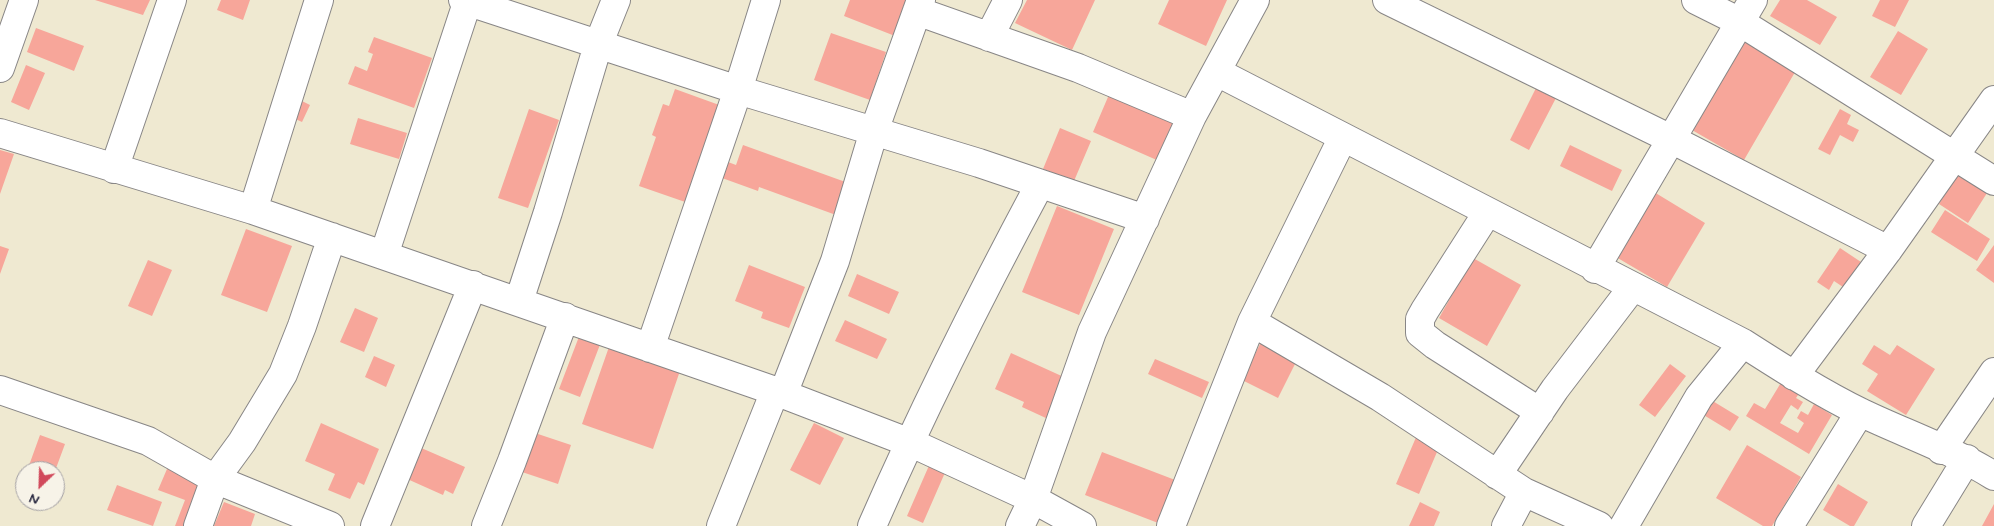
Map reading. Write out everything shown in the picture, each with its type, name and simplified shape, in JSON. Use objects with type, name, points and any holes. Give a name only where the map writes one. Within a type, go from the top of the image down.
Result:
[{"type":"street","points":[[0,68],[24,0]]},
{"type":"street","points":[[114,169],[172,0]]},
{"type":"street","points":[[253,210],[319,0]]},
{"type":"street","points":[[384,255],[466,0],[598,45],[874,131],[1146,219]]},
{"type":"street","points":[[519,301],[598,45],[616,0]]},
{"type":"street","points":[[650,348],[738,90],[766,0]]},
{"type":"street","points":[[989,37],[1008,0]]},
{"type":"street","points":[[1020,526],[1033,499],[1092,332],[1146,219],[1192,116],[1255,0]]},
{"type":"street","points":[[1387,0],[1671,139],[1888,250]]},
{"type":"street","points":[[1696,0],[1747,11],[1954,156],[1994,181]]},
{"type":"street","points":[[721,526],[835,261],[874,131],[919,5],[989,37],[1078,68],[1192,116]]},
{"type":"street","points":[[1596,269],[1747,11]]},
{"type":"street","points":[[1217,72],[1632,288],[1743,343],[1794,376],[1860,412],[1941,450],[1967,459],[1994,476]]},
{"type":"street","points":[[1794,376],[1888,250],[1994,100]]},
{"type":"street","points":[[0,133],[253,210],[779,393],[909,442],[1033,499],[1082,526]]},
{"type":"street","points":[[1171,526],[1252,322],[1343,137]]},
{"type":"street","points":[[872,526],[909,442],[972,312],[1040,184]]},
{"type":"street","points":[[1487,212],[1420,319],[1420,333],[1435,345],[1540,412]]},
{"type":"street","points":[[198,526],[216,479],[252,426],[283,374],[302,326],[332,237]]},
{"type":"street","points":[[375,526],[473,285]]},
{"type":"street","points":[[1497,475],[1540,412],[1632,288]]},
{"type":"street","points":[[486,526],[565,317]]},
{"type":"street","points":[[1252,322],[1380,397],[1524,492],[1599,526]]},
{"type":"street","points":[[1624,526],[1699,397],[1743,343]]},
{"type":"street","points":[[1941,450],[1994,372]]},
{"type":"street","points":[[0,390],[148,441],[216,479],[330,526]]},
{"type":"street","points":[[1789,526],[1860,412]]},
{"type":"street","points":[[1926,526],[1967,459]]},
{"type":"street","points":[[1506,526],[1524,492]]},
{"type":"building","points":[[95,0],[150,0],[143,15]]},
{"type":"building","points":[[221,0],[250,0],[243,20],[217,10]]},
{"type":"building","points":[[850,0],[909,0],[895,36],[844,16]]},
{"type":"building","points":[[1027,0],[1095,0],[1072,50],[1015,23]]},
{"type":"building","points":[[1169,0],[1227,0],[1206,46],[1158,24]]},
{"type":"building","points":[[1780,0],[1807,0],[1837,17],[1820,45],[1770,16]]},
{"type":"building","points":[[1880,0],[1909,0],[1895,27],[1872,16]]},
{"type":"building","points":[[36,28],[84,46],[74,71],[27,52]]},
{"type":"building","points":[[1749,30],[1802,60],[1744,160],[1692,130]]},
{"type":"building","points":[[1898,31],[1928,49],[1901,95],[1870,77]]},
{"type":"building","points":[[831,33],[886,52],[870,100],[814,80]]},
{"type":"building","points":[[374,37],[432,58],[414,108],[348,84],[355,66],[367,71],[373,54],[368,52]]},
{"type":"building","points":[[26,65],[45,73],[29,110],[11,102]]},
{"type":"building","points":[[1536,88],[1556,98],[1529,150],[1510,140]]},
{"type":"building","points":[[675,89],[722,106],[688,203],[639,186],[656,137],[652,135],[663,104],[669,106]]},
{"type":"building","points":[[1111,90],[1177,118],[1159,161],[1093,132]]},
{"type":"building","points":[[300,100],[310,105],[302,122],[291,117]]},
{"type":"building","points":[[529,109],[559,120],[528,208],[498,198]]},
{"type":"building","points":[[1840,109],[1851,115],[1847,124],[1859,130],[1853,142],[1840,135],[1830,155],[1818,149]]},
{"type":"building","points":[[358,118],[407,133],[399,159],[350,144]]},
{"type":"building","points":[[1060,128],[1091,141],[1074,181],[1043,169]]},
{"type":"building","points":[[743,145],[851,184],[836,215],[759,187],[758,191],[722,178],[728,162],[736,165]]},
{"type":"building","points":[[1570,145],[1622,170],[1612,191],[1560,166]]},
{"type":"building","points":[[0,150],[14,154],[0,194]]},
{"type":"building","points":[[1957,175],[1987,193],[1968,223],[1939,204]]},
{"type":"building","points":[[1654,192],[1705,223],[1667,287],[1616,257]]},
{"type":"building","points":[[1057,206],[1114,229],[1079,315],[1022,292]]},
{"type":"building","points":[[1945,210],[1990,239],[1977,261],[1931,232]]},
{"type":"building","points":[[246,229],[292,246],[267,312],[221,295]]},
{"type":"building","points":[[1994,245],[1994,283],[1976,270]]},
{"type":"building","points":[[0,246],[9,249],[0,274]]},
{"type":"building","points":[[1840,248],[1864,264],[1846,289],[1834,281],[1829,290],[1817,282]]},
{"type":"building","points":[[1473,258],[1521,285],[1487,346],[1439,318]]},
{"type":"building","points":[[148,260],[172,270],[152,316],[128,306]]},
{"type":"building","points":[[749,265],[805,287],[789,328],[761,318],[763,312],[735,301]]},
{"type":"building","points":[[857,274],[899,292],[889,314],[848,296]]},
{"type":"building","points":[[355,308],[378,318],[364,352],[340,342]]},
{"type":"building","points":[[845,320],[887,339],[877,359],[835,341]]},
{"type":"building","points":[[580,334],[601,342],[580,397],[559,389]]},
{"type":"building","points":[[1262,340],[1298,358],[1278,398],[1242,380]]},
{"type":"building","points":[[610,344],[681,368],[653,449],[582,424]]},
{"type":"building","points":[[1874,345],[1890,355],[1897,345],[1935,369],[1906,415],[1867,391],[1878,374],[1862,364]]},
{"type":"building","points":[[1011,353],[1066,378],[1048,419],[1022,407],[1024,402],[995,389]]},
{"type":"building","points":[[374,356],[395,365],[386,387],[365,377]]},
{"type":"building","points":[[1155,359],[1209,382],[1202,398],[1148,374]]},
{"type":"building","points":[[1670,364],[1686,376],[1655,417],[1639,405]]},
{"type":"building","points":[[1782,381],[1800,392],[1796,398],[1803,402],[1798,410],[1791,405],[1780,423],[1798,433],[1804,423],[1797,418],[1801,411],[1808,415],[1814,404],[1832,415],[1809,454],[1746,416],[1754,403],[1765,409]]},
{"type":"building","points":[[1711,400],[1739,417],[1730,431],[1702,414]]},
{"type":"building","points":[[321,423],[379,449],[364,485],[358,482],[350,499],[328,490],[335,474],[305,461]]},
{"type":"building","points":[[814,423],[844,438],[820,485],[790,470]]},
{"type":"building","points":[[532,432],[571,445],[558,484],[519,471]]},
{"type":"building","points":[[40,435],[65,444],[59,461],[31,461]]},
{"type":"building","points":[[1417,435],[1440,445],[1419,494],[1396,484]]},
{"type":"building","points":[[1747,445],[1801,477],[1772,526],[1763,526],[1716,498]]},
{"type":"building","points":[[419,447],[465,467],[453,494],[445,490],[443,495],[405,478]]},
{"type":"building","points":[[1102,452],[1183,483],[1166,526],[1085,495]]},
{"type":"building","points":[[931,461],[947,468],[923,523],[907,516]]},
{"type":"building","points":[[170,462],[208,477],[188,526],[175,526],[185,500],[158,490]]},
{"type":"building","points":[[1838,484],[1868,502],[1854,526],[1850,526],[1823,510]]},
{"type":"building","points":[[117,485],[162,502],[153,526],[107,510]]},
{"type":"building","points":[[224,502],[255,514],[251,526],[214,526]]},
{"type":"building","points":[[1420,502],[1440,512],[1434,526],[1409,526]]},
{"type":"building","points":[[1994,504],[1994,526],[1982,526]]}]
